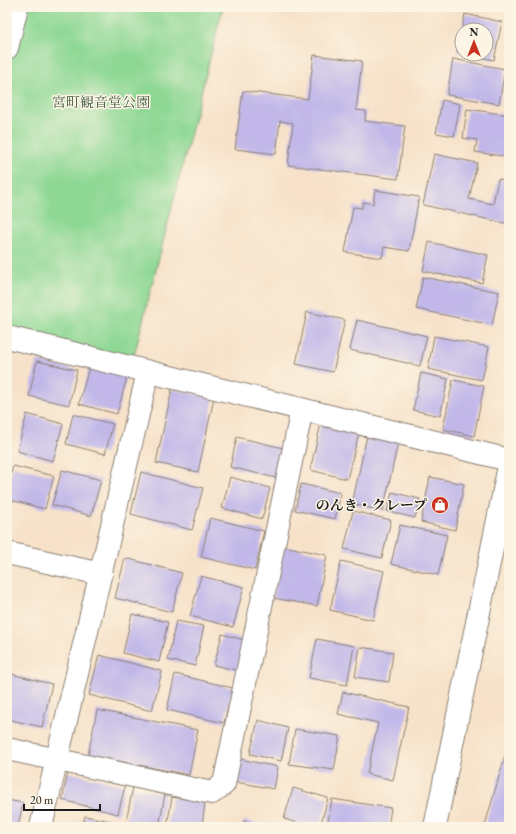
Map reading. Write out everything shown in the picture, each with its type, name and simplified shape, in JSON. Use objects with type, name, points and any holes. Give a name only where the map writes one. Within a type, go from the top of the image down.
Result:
[{"type":"street","points":[[7,48],[17,7]]},
{"type":"street","points":[[7,337],[509,460]]},
{"type":"street","points":[[41,827],[148,372]]},
{"type":"street","points":[[7,749],[56,761],[212,793],[224,784],[302,409]]},
{"type":"street","points":[[435,827],[509,466]]},
{"type":"street","points":[[7,553],[101,574]]},
{"type":"green space","name":"宮町観音堂公園","points":[[17,7],[223,7],[131,367],[7,337],[7,48]]},
{"type":"building","points":[[465,14],[502,22],[494,60],[494,22],[463,22]]},
{"type":"building","points":[[314,55],[362,61],[356,110],[366,111],[365,121],[405,126],[398,179],[288,165],[293,123],[280,121],[276,154],[235,149],[243,91],[308,99]]},
{"type":"building","points":[[453,59],[454,62],[469,62],[505,69],[499,104],[447,95]]},
{"type":"building","points":[[442,100],[460,104],[454,136],[436,133]]},
{"type":"building","points":[[467,109],[509,115],[509,157],[475,152],[477,140],[463,138]]},
{"type":"building","points":[[434,154],[477,163],[469,199],[493,204],[498,179],[509,181],[509,224],[423,205]]},
{"type":"building","points":[[375,190],[419,197],[409,251],[384,247],[382,258],[345,252],[353,207],[362,208],[363,202],[373,204]]},
{"type":"building","points":[[429,242],[488,255],[482,283],[423,271]]},
{"type":"building","points":[[423,277],[499,292],[492,325],[416,309]]},
{"type":"building","points":[[307,312],[345,320],[333,372],[296,364]]},
{"type":"building","points":[[357,320],[427,336],[420,366],[350,350]]},
{"type":"building","points":[[434,336],[489,347],[482,380],[428,369]]},
{"type":"building","points":[[37,361],[77,370],[69,405],[29,396]]},
{"type":"building","points":[[89,367],[127,377],[117,414],[79,404]]},
{"type":"building","points":[[421,373],[448,379],[440,416],[413,410]]},
{"type":"building","points":[[453,380],[484,386],[474,436],[443,429]]},
{"type":"building","points":[[172,389],[214,398],[198,472],[156,463]]},
{"type":"building","points":[[27,414],[63,424],[53,461],[17,451]]},
{"type":"building","points":[[73,414],[113,424],[105,454],[66,444]]},
{"type":"building","points":[[322,419],[360,429],[347,479],[310,470]]},
{"type":"building","points":[[368,431],[399,438],[383,511],[352,504]]},
{"type":"building","points":[[237,437],[283,448],[276,478],[230,467]]},
{"type":"building","points":[[13,466],[54,476],[45,509],[7,499],[7,488]]},
{"type":"building","points":[[62,470],[101,480],[91,516],[52,505]]},
{"type":"building","points":[[141,472],[203,488],[192,530],[131,514]]},
{"type":"building","points":[[230,477],[270,488],[262,519],[222,508]]},
{"type":"building","points":[[430,477],[464,484],[455,530],[421,522]]},
{"type":"building","points":[[301,484],[341,493],[335,519],[295,510]]},
{"type":"building","points":[[392,492],[420,499],[415,518],[387,511]]},
{"type":"building","points":[[353,511],[391,520],[382,558],[344,549]]},
{"type":"building","points":[[210,518],[264,531],[255,570],[201,557]]},
{"type":"building","points":[[400,525],[447,535],[438,575],[391,564]]},
{"type":"building","points":[[283,546],[327,555],[317,606],[273,598]]},
{"type":"building","points":[[125,558],[182,573],[172,612],[115,598]]},
{"type":"building","points":[[341,561],[384,571],[373,620],[330,610]]},
{"type":"building","points":[[201,576],[244,587],[233,627],[190,616]]},
{"type":"building","points":[[132,614],[168,622],[159,662],[123,653]]},
{"type":"building","points":[[176,621],[204,626],[195,666],[168,660]]},
{"type":"building","points":[[222,634],[248,641],[240,671],[214,665]]},
{"type":"building","points":[[317,639],[354,646],[347,685],[309,678]]},
{"type":"building","points":[[360,647],[393,652],[389,682],[355,677]]},
{"type":"building","points":[[99,655],[162,671],[152,711],[89,695]]},
{"type":"building","points":[[7,673],[52,684],[42,727],[7,719]]},
{"type":"building","points":[[175,674],[233,688],[224,723],[167,710]]},
{"type":"building","points":[[343,692],[409,707],[393,780],[367,774],[378,723],[338,714]]},
{"type":"building","points":[[97,710],[198,730],[189,775],[88,755]]},
{"type":"building","points":[[258,720],[288,728],[281,761],[250,754]]},
{"type":"building","points":[[295,729],[340,736],[334,770],[289,764]]},
{"type":"building","points":[[509,742],[509,827],[492,827],[485,825]]},
{"type":"building","points":[[235,758],[278,767],[274,789],[231,781]]},
{"type":"building","points":[[68,772],[125,786],[118,814],[62,800]]},
{"type":"building","points":[[133,787],[165,794],[159,827],[125,827]]},
{"type":"building","points":[[293,788],[328,798],[320,827],[312,827],[284,819]]},
{"type":"building","points":[[172,797],[205,802],[202,827],[167,827]]},
{"type":"building","points":[[332,799],[391,808],[388,827],[327,827]]},
{"type":"building","points":[[7,800],[23,803],[18,827],[7,827]]},
{"type":"building","points":[[85,816],[116,822],[115,827],[82,827]]},
{"type":"building","points":[[244,821],[267,826],[267,827],[242,827]]},
{"type":"place","name":"のんき・クレープ","points":[[440,505]]}]
